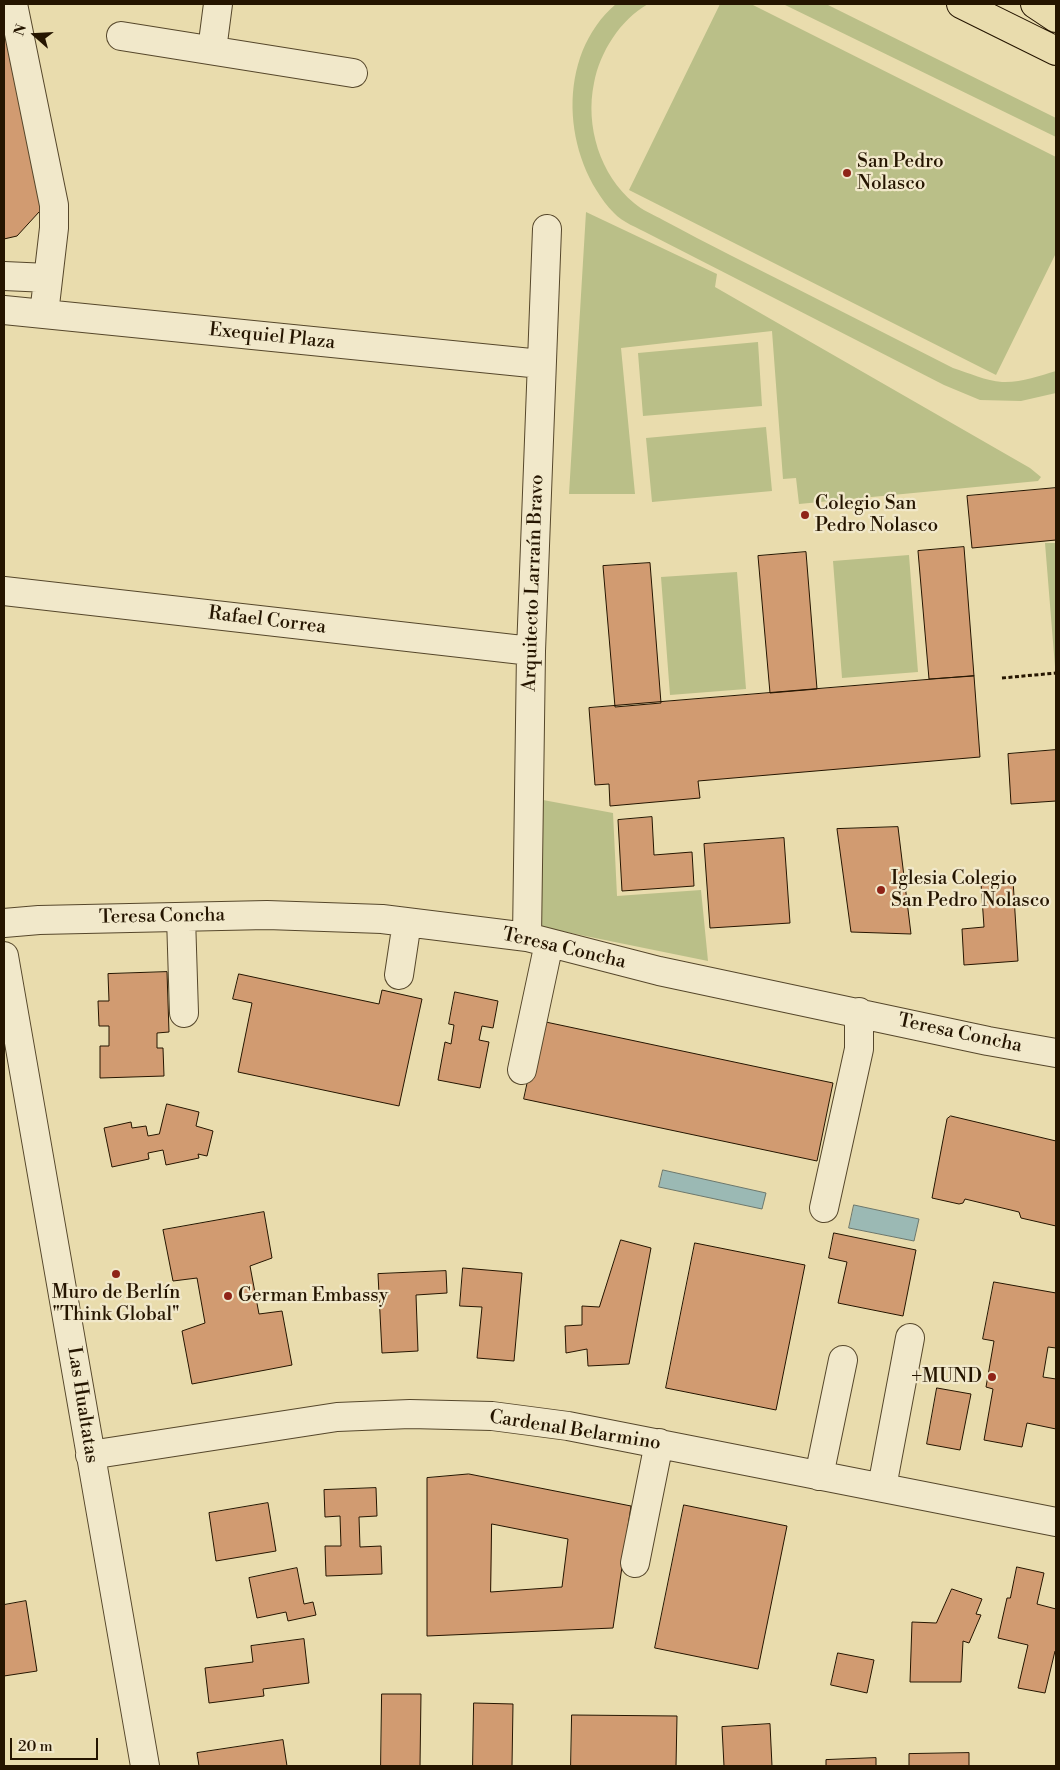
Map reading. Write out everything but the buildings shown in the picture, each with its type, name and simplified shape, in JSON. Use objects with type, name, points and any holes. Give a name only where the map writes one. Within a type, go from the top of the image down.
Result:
[{"type":"main road","points":[[961,4],[1056,51]]},
{"type":"main road","points":[[1035,4],[1056,18]]},
{"type":"street","points":[[14,4],[54,205],[54,228],[44,314]]},
{"type":"street","points":[[212,50],[218,4]]},
{"type":"street","points":[[121,36],[353,73]]},
{"type":"street","name":"Arquitecto Larraín Bravo","points":[[522,1070],[538,940],[531,651],[547,229]]},
{"type":"street","points":[[4,276],[48,278]]},
{"type":"street","name":"Exequiel Plaza","points":[[4,310],[541,364]]},
{"type":"street","name":"Rafael Correa","points":[[4,591],[531,651]]},
{"type":"street","name":"Teresa Concha","points":[[4,923],[39,920],[267,915],[382,919],[407,922],[538,940],[659,970],[988,1041],[1056,1053]]},
{"type":"street","points":[[181,917],[184,1013]]},
{"type":"street","points":[[399,975],[407,922]]},
{"type":"street","name":"Las Hualtatas","points":[[5,972],[145,1766]]},
{"type":"street","points":[[824,1208],[859,1048],[860,1012]]},
{"type":"street","points":[[882,1487],[910,1338]]},
{"type":"street","points":[[820,1476],[843,1360]]},
{"type":"street","name":"Cardenal Belarmino","points":[[90,1455],[337,1417],[410,1414],[492,1416],[568,1426],[659,1443],[1056,1522]]},
{"type":"street","points":[[635,1563],[659,1443]]},
{"type":"path","points":[[1002,678],[1056,673]]},
{"type":"green space","points":[[616,4],[648,4],[620,28],[606,49],[594,83],[592,116],[598,149],[604,164],[622,192],[634,203],[713,247],[953,368],[1002,382],[1023,380],[1056,371],[1056,393],[1021,401],[980,400],[944,385],[630,225],[617,216],[597,190],[584,164],[576,136],[573,107],[575,78],[583,51],[596,26]]},
{"type":"green space","name":"San Pedro Nolasco","points":[[720,4],[751,4],[1056,157],[1056,253],[996,375],[629,190]]},
{"type":"green space","points":[[783,4],[826,4],[1056,118],[1056,137]]},
{"type":"green space","points":[[586,212],[717,274],[715,287],[1030,468],[1041,477],[1038,481],[799,504],[796,478],[783,479],[772,331],[621,348],[635,494],[569,494]]},
{"type":"green space","points":[[758,342],[762,406],[643,416],[638,353]]},
{"type":"green space","points":[[766,427],[772,491],[652,502],[646,438]]},
{"type":"green space","points":[[1045,543],[1056,543],[1056,679]]},
{"type":"green space","points":[[909,555],[918,672],[842,678],[833,561]]},
{"type":"green space","points":[[737,572],[746,689],[670,695],[661,577]]},
{"type":"green space","points":[[543,800],[613,813],[617,896],[701,890],[708,961],[541,927]]},
{"type":"water","points":[[663,1170],[766,1193],[762,1209],[659,1187]]},
{"type":"water","points":[[854,1205],[919,1219],[914,1241],[849,1228]]},
{"type":"place","name":"San Pedro Nolasco","points":[[847,173]]},
{"type":"place","name":"Colegio San Pedro Nolasco","points":[[805,515]]},
{"type":"place","name":"Iglesia Colegio San Pedro Nolasco","points":[[881,890]]},
{"type":"place","name":"Muro de Berlín \"Think Global\"","points":[[116,1274]]},
{"type":"place","name":"German Embassy","points":[[228,1296]]},
{"type":"place","name":"+MUND","points":[[992,1377]]}]
